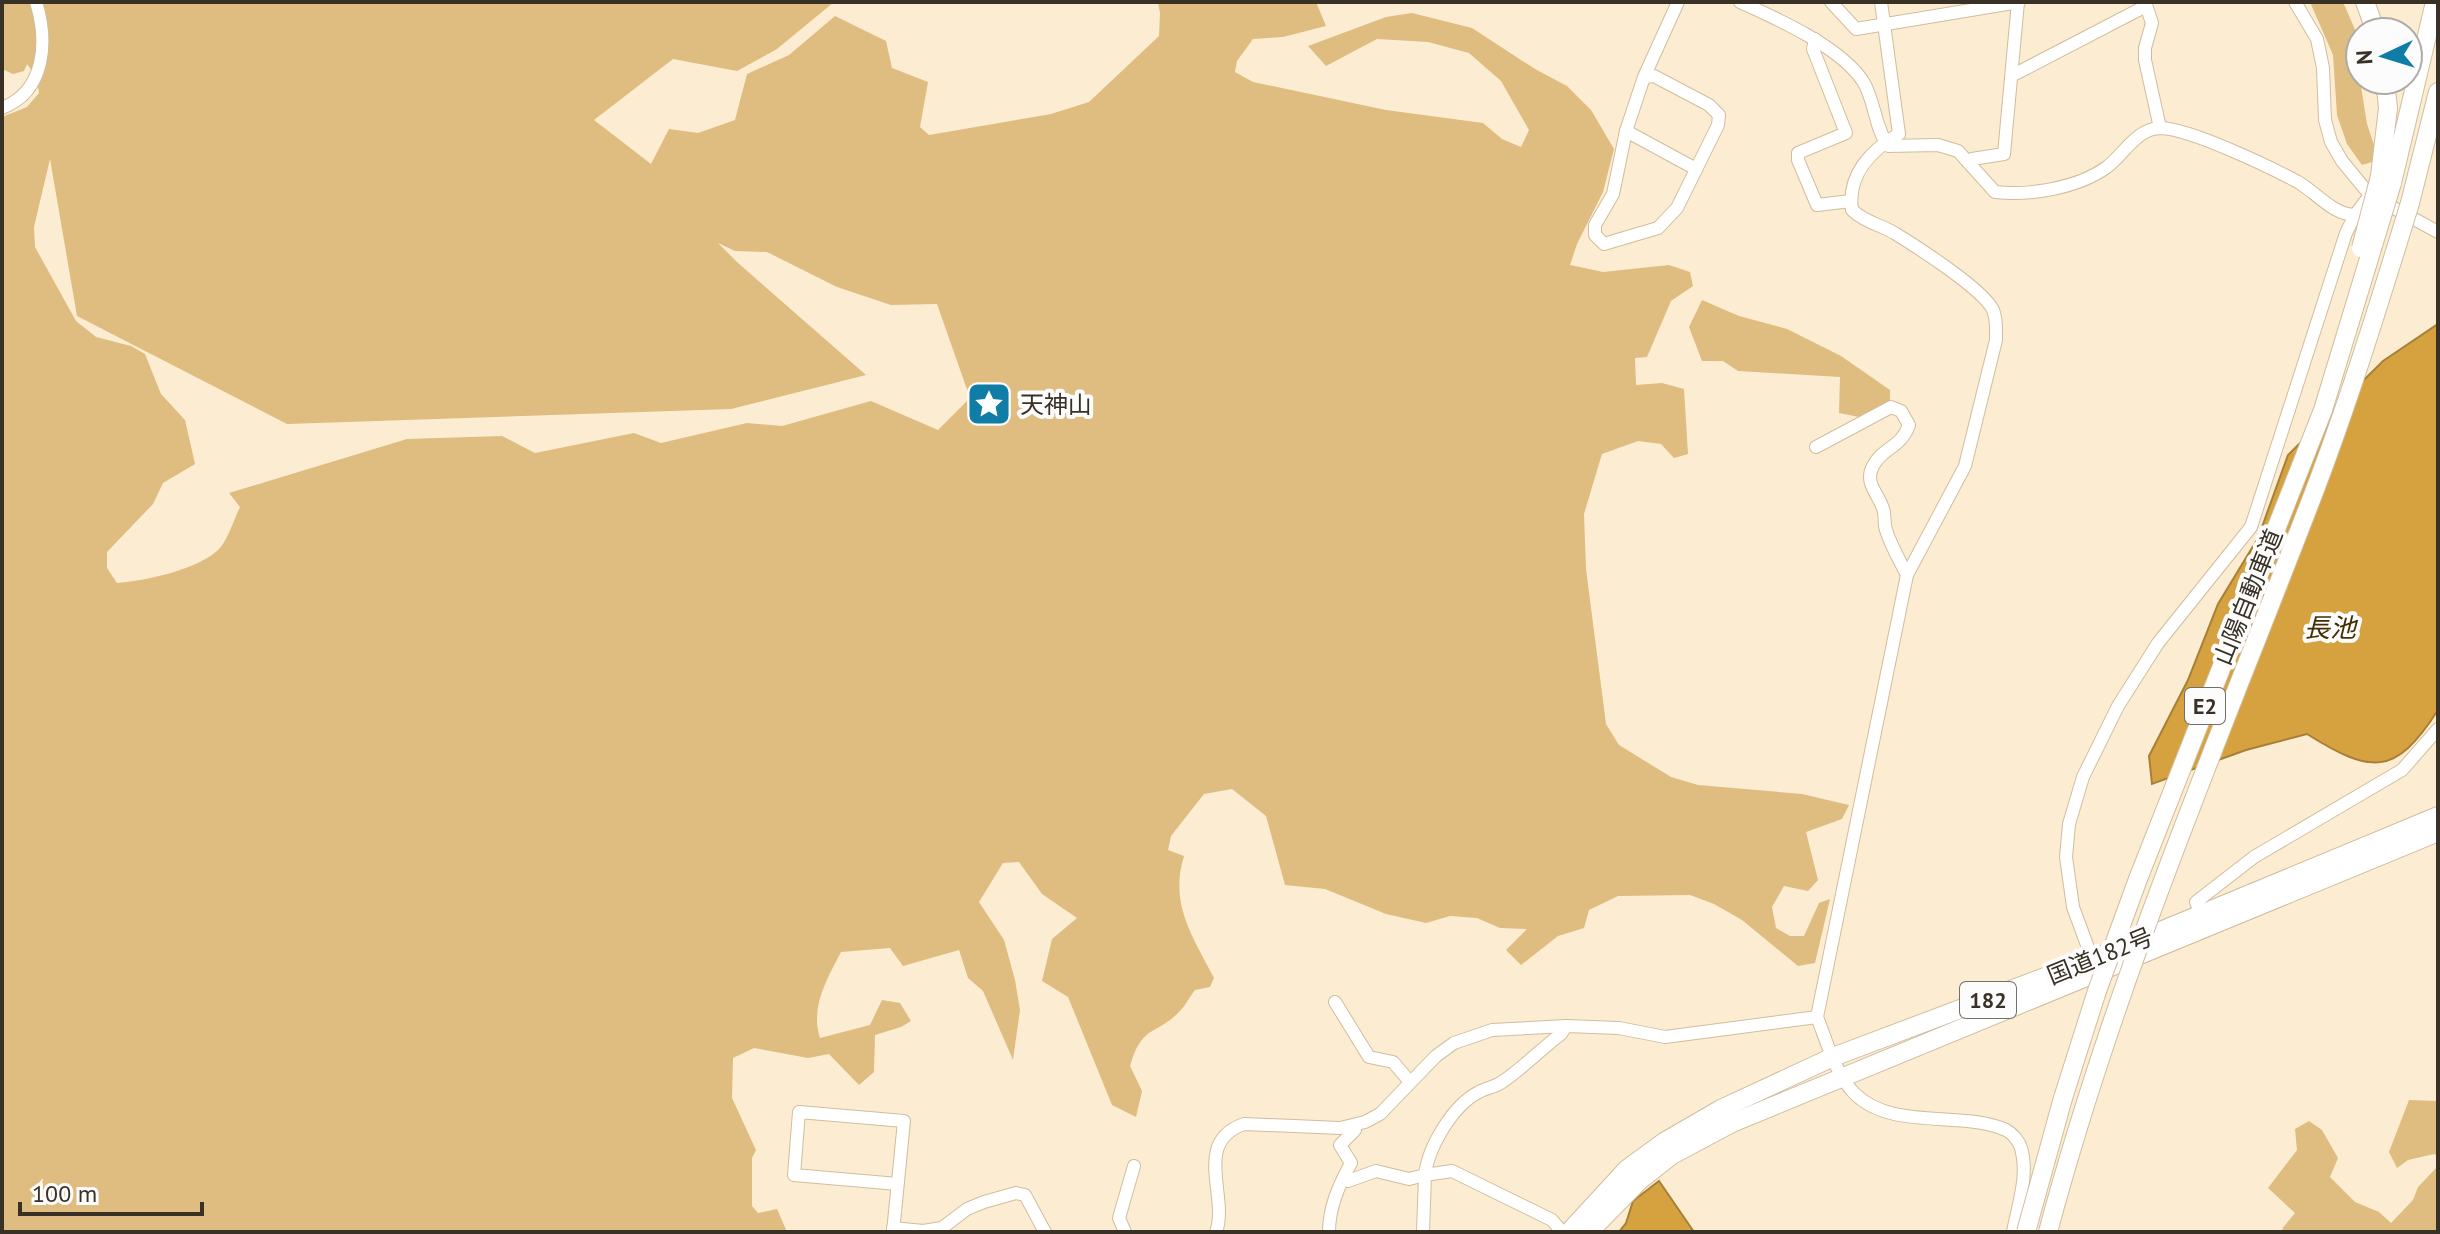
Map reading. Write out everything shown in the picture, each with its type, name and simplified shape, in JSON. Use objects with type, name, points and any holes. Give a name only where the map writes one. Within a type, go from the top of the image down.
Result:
[{"type":"highway","name":"山陽自動車道","points":[[2026,1232],[2063,1098],[2102,977],[2323,410],[2435,2]]},
{"type":"highway","name":"山陽自動車道","points":[[2048,1232],[2118,998],[2358,371],[2410,203],[2438,92]]},
{"type":"highway","points":[[2386,180],[2387,96]]},
{"type":"highway","points":[[2410,203],[2428,178],[2438,142]]},
{"type":"highway","name":"国道182号","points":[[1589,1232],[1639,1181],[1672,1155],[1732,1123],[2438,816]]},
{"type":"highway","name":"国道182号","points":[[2204,920],[2438,832]]},
{"type":"highway","name":"国道182号","points":[[1569,1232],[1627,1169],[1664,1142],[1721,1109],[1833,1057],[2095,966]]},
{"type":"street","points":[[2,108],[21,97],[34,80],[41,63],[44,49],[36,2]]},
{"type":"street","points":[[1644,77],[1654,76],[1709,105],[1719,115],[1718,125],[1677,208],[1658,228],[1604,244],[1595,235],[1595,225],[1613,194],[1626,131],[1644,77],[1678,2]]},
{"type":"street","points":[[1740,2],[1815,39],[1857,73],[1866,85],[1888,146],[1949,147],[1958,151],[1995,192],[2009,194],[2062,186],[2100,171],[2140,135],[2160,128],[2225,148],[2297,182],[2343,215],[2355,215]]},
{"type":"street","points":[[1831,2],[1856,29],[1884,25],[1938,9],[2019,2],[2004,154],[1968,162]]},
{"type":"street","points":[[1881,2],[1899,134],[1866,159],[1857,175],[1852,210],[1894,233],[1974,289],[1989,303],[1996,320],[1996,340],[1965,466],[1907,575],[1817,1017],[1842,1077],[1854,1093],[1866,1102],[1893,1114],[2009,1131],[2020,1144],[2024,1174],[2013,1232]]},
{"type":"street","points":[[2295,2],[2317,39],[2323,68],[2325,120],[2331,142],[2342,161],[2370,195],[2438,232]]},
{"type":"street","points":[[2012,72],[2015,74],[2146,4],[2152,23],[2145,60],[2160,128]]},
{"type":"street","points":[[1815,39],[1813,49],[1846,133],[1798,153],[1798,160],[1817,205],[1851,201]]},
{"type":"street","points":[[1626,131],[1696,169]]},
{"type":"street","points":[[2095,966],[2073,907],[2066,857],[2069,824],[2083,777],[2118,706],[2158,643],[2251,527],[2346,233],[2370,195]]},
{"type":"street","points":[[1816,447],[1891,407],[1901,411],[1909,425],[1905,438],[1884,453],[1873,466],[1871,474],[1872,490],[1884,509],[1885,528],[1907,575]]},
{"type":"street","points":[[2204,920],[2196,902],[2254,857],[2402,770],[2438,729]]},
{"type":"street","points":[[1335,1002],[1369,1057],[1393,1062],[1410,1082]]},
{"type":"street","points":[[1216,1232],[1216,1155],[1222,1138],[1232,1128],[1244,1124],[1340,1128],[1355,1125],[1380,1114],[1436,1056],[1471,1035],[1513,1027],[1566,1026],[1619,1028],[1665,1037],[1817,1017]]},
{"type":"street","points":[[1423,1232],[1425,1175],[1430,1151],[1453,1115],[1476,1093],[1499,1085],[1561,1034],[1566,1026]]},
{"type":"street","points":[[898,1184],[794,1175],[799,1112],[904,1121],[898,1184],[893,1230],[942,1228],[967,1209],[1016,1193],[1025,1195],[1045,1232]]},
{"type":"street","points":[[1329,1232],[1329,1219],[1351,1163],[1340,1145],[1355,1130],[1355,1125]]},
{"type":"street","points":[[1125,1232],[1119,1218],[1134,1166]]},
{"type":"street","points":[[1343,1179],[1348,1181],[1376,1171],[1409,1179],[1452,1171],[1552,1220],[1562,1232]]},
{"type":"shaded area","points":[[2,2],[834,2],[777,49],[737,71],[673,59],[594,120],[651,164],[669,129],[698,133],[735,120],[747,74],[789,55],[835,16],[886,41],[892,68],[928,82],[920,127],[929,135],[1051,114],[1089,102],[1159,36],[1158,2],[1316,2],[1326,26],[1283,37],[1253,39],[1237,61],[1235,72],[1253,82],[1386,110],[1483,123],[1502,139],[1521,147],[1529,130],[1501,81],[1469,53],[1428,42],[1377,39],[1326,66],[1308,46],[1386,17],[1412,13],[1472,28],[1567,86],[1591,110],[1614,149],[1603,192],[1570,265],[1603,272],[1669,265],[1690,272],[1693,286],[1671,301],[1647,357],[1635,358],[1636,385],[1662,383],[1684,389],[1688,454],[1674,458],[1661,444],[1638,441],[1602,454],[1584,514],[1586,569],[1606,724],[1619,745],[1671,777],[1698,785],[1802,794],[1849,805],[1842,819],[1806,832],[1818,880],[1808,891],[1784,886],[1772,907],[1776,928],[1790,936],[1804,936],[1819,903],[1830,899],[1815,963],[1798,966],[1742,920],[1690,895],[1618,896],[1589,910],[1584,928],[1558,936],[1521,965],[1506,950],[1527,929],[1500,928],[1477,918],[1450,916],[1426,923],[1386,914],[1325,889],[1285,885],[1266,816],[1232,789],[1204,794],[1171,836],[1168,850],[1184,856],[1180,873],[1181,905],[1191,934],[1214,978],[1210,987],[1195,990],[1180,1011],[1140,1043],[1130,1066],[1142,1091],[1136,1117],[1112,1105],[1068,997],[1042,981],[1052,939],[1077,918],[1042,894],[1019,862],[1003,863],[979,902],[1004,940],[1015,980],[1020,1010],[1013,1060],[983,991],[968,978],[959,950],[903,966],[890,948],[841,952],[819,1004],[817,1027],[820,1038],[870,1025],[882,1000],[900,1003],[911,1021],[875,1035],[874,1072],[859,1085],[829,1054],[808,1058],[754,1048],[733,1058],[732,1098],[756,1150],[752,1158],[752,1206],[758,1213],[777,1209],[787,1232],[2,1232],[2,117],[27,107],[39,93],[36,76],[27,64],[24,71],[13,74],[2,69]],"holes":[[[50,159],[77,316],[287,424],[731,409],[866,375],[718,243],[735,251],[767,252],[837,287],[891,305],[937,304],[970,398],[938,430],[871,401],[782,426],[747,423],[661,443],[634,433],[535,453],[502,436],[407,439],[229,493],[240,507],[220,548],[200,562],[172,573],[117,583],[107,568],[107,552],[153,504],[163,483],[195,464],[185,420],[161,394],[145,354],[131,346],[96,337],[76,321],[35,247],[34,227]]]},
{"type":"shaded area","points":[[2310,2],[2343,2],[2349,16],[2344,16],[2344,96],[2363,96],[2374,145],[2372,162],[2362,165],[2347,144],[2337,115],[2333,55]]},
{"type":"shaded area","points":[[1702,300],[1739,316],[1787,329],[1841,356],[1890,390],[1890,404],[1859,417],[1839,413],[1840,377],[1738,371],[1723,361],[1702,361],[1689,327]]},
{"type":"shaded area","points":[[2409,1100],[2438,1101],[2438,1156],[2434,1154],[2408,1160],[2397,1168],[2389,1152]]},
{"type":"shaded area","points":[[2309,1121],[2322,1130],[2338,1158],[2330,1177],[2355,1202],[2379,1212],[2391,1223],[2438,1166],[2438,1232],[2286,1232],[2282,1229],[2295,1213],[2268,1188],[2297,1150],[2295,1129]]},
{"type":"water","name":"長池","points":[[2438,324],[2438,710],[2408,748],[2395,758],[2380,762],[2348,757],[2307,734],[2246,750],[2152,784],[2149,756],[2188,680],[2218,604],[2258,538],[2288,455],[2383,361]]},
{"type":"water","points":[[1659,1181],[1694,1232],[1619,1232],[1626,1223],[1633,1201]]},
{"type":"place","name":"天神山","points":[[989,404]]}]
